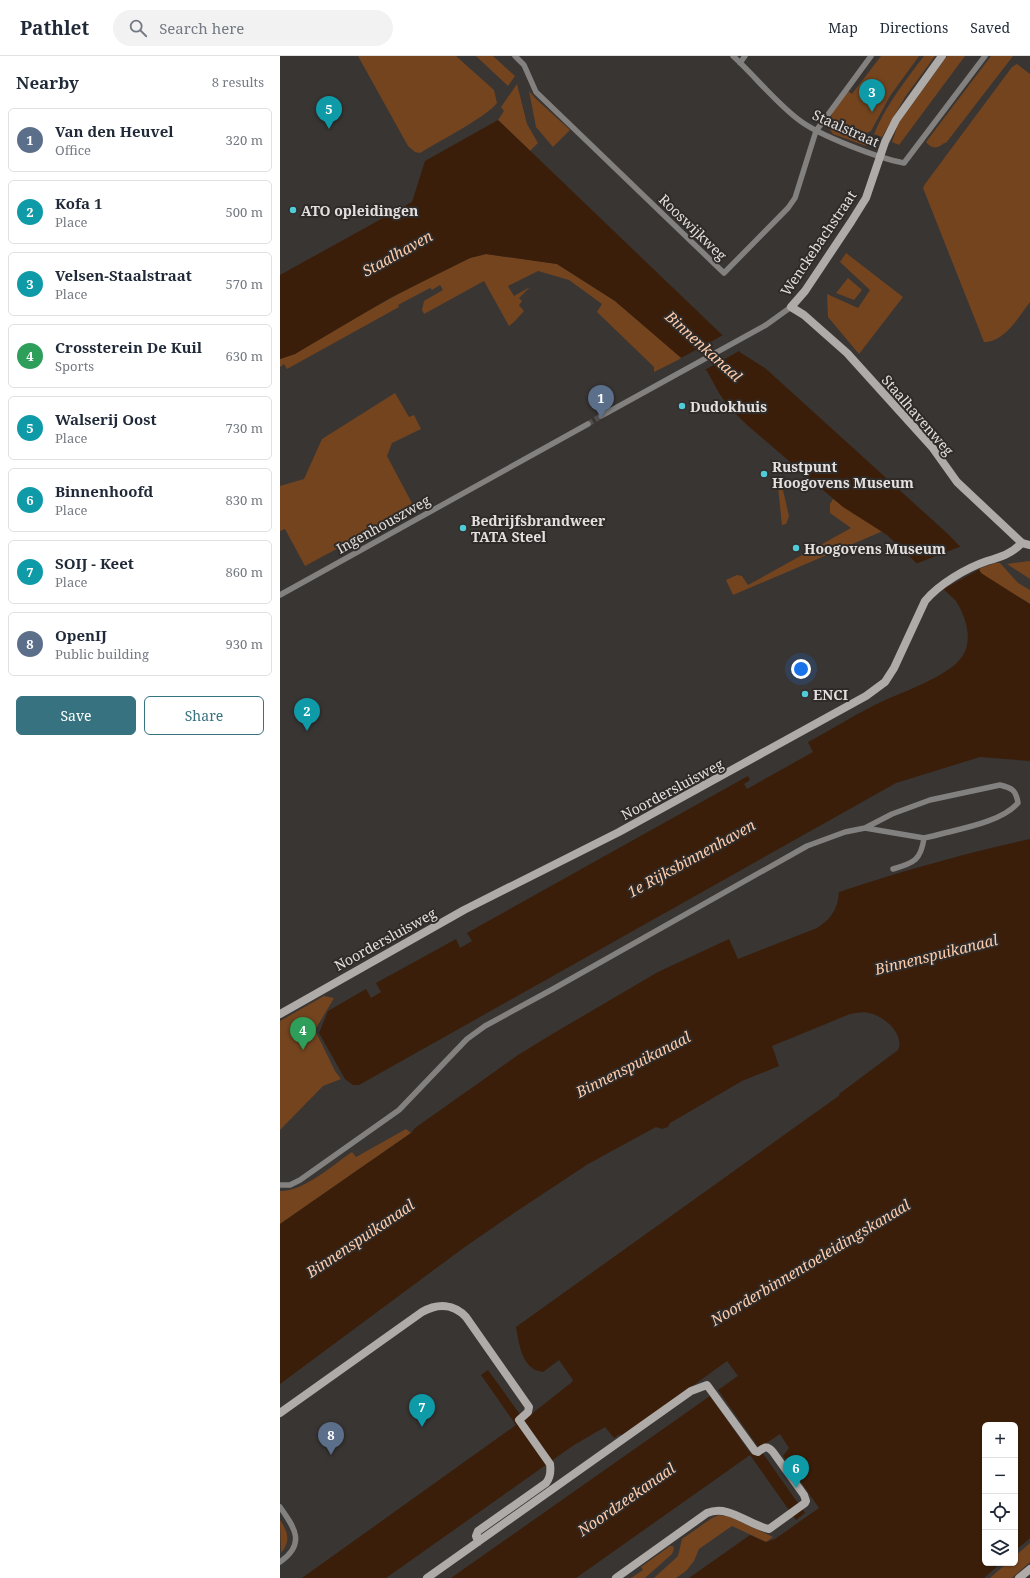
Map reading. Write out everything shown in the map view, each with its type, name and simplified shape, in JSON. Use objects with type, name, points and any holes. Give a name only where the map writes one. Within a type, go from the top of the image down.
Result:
[{"type":"street","name":"Rooswijkweg","points":[[515,56],[524,65],[536,92],[724,273],[788,208],[795,198],[816,130],[871,56]]},
{"type":"street","name":"Staalstraat","points":[[733,56],[799,120],[816,130],[880,156]]},
{"type":"street","points":[[740,63],[745,56]]},
{"type":"street","name":"Wenckebachstraat","points":[[601,416],[758,328],[766,325],[791,307],[805,291],[852,222],[866,198],[880,156],[896,120],[942,56]]},
{"type":"street","points":[[880,156],[904,163],[985,56]]},
{"type":"street","name":"Staalhavenweg","points":[[791,307],[804,316],[847,354],[932,447],[957,482],[1026,544]]},
{"type":"street","name":"Ingenhouszweg","points":[[280,594],[588,424]]},
{"type":"street","name":"Noordersluisweg","points":[[280,1014],[464,910],[638,822],[866,696],[885,682],[894,668],[925,601],[937,588],[986,561],[1006,556],[1026,544]]},
{"type":"street","points":[[280,1185],[290,1185],[300,1180],[400,1110],[468,1039],[485,1026],[807,846],[845,832],[865,828],[892,814],[930,800],[1000,785],[1010,787],[1016,793],[1018,803],[1012,809],[1000,816],[924,838],[865,828]]},
{"type":"street","points":[[893,869],[916,860],[922,850],[924,838]]},
{"type":"street","points":[[280,1413],[418,1314],[432,1307],[449,1306],[458,1310],[466,1317],[529,1407],[528,1412],[519,1420],[550,1464],[550,1473],[546,1483],[478,1531],[476,1536],[478,1542]]},
{"type":"street","points":[[427,1578],[691,1391],[702,1385],[707,1385],[755,1451],[758,1452],[768,1447],[773,1452],[804,1495],[806,1501],[804,1506],[769,1529],[760,1527],[724,1510],[716,1509],[707,1513],[616,1578]]},
{"type":"street","points":[[280,1507],[292,1524],[296,1534],[296,1544],[290,1555],[280,1562]]},
{"type":"street","points":[[1019,1578],[1030,1568]]},
{"type":"shaded area","points":[[358,56],[456,56],[494,90],[497,103],[483,115],[461,129],[420,153],[415,152],[408,146]]},
{"type":"shaded area","points":[[476,56],[493,56],[515,76],[508,86]]},
{"type":"shaded area","points":[[881,56],[919,56],[890,96],[871,131],[867,133],[831,118],[833,110],[848,91],[852,94]]},
{"type":"shaded area","points":[[924,56],[935,56],[905,97],[882,137],[874,134],[890,103]]},
{"type":"shaded area","points":[[947,56],[965,56],[899,145],[892,142],[898,124]]},
{"type":"shaded area","points":[[991,56],[1013,56],[946,143],[937,147],[930,146],[926,142]]},
{"type":"shaded area","points":[[1017,64],[1030,74],[1030,302],[1005,333],[992,341],[984,342],[923,188],[1012,67]]},
{"type":"shaded area","points":[[517,84],[527,124],[538,143],[530,151],[498,120],[504,111],[501,107]]},
{"type":"shaded area","points":[[529,91],[570,130],[553,147],[536,127]]},
{"type":"shaded area","points":[[830,124],[869,137],[866,146],[833,134],[830,130]]},
{"type":"shaded area","points":[[846,253],[903,297],[859,354],[828,317],[827,294],[858,308],[870,290],[840,262]]},
{"type":"shaded area","points":[[486,254],[557,264],[615,301],[682,358],[654,372],[654,367],[597,312],[602,304],[569,280],[538,271],[508,286],[514,296],[530,287],[519,298],[522,301],[519,305],[524,311],[509,326],[484,281],[424,314],[422,310],[424,301],[443,290],[440,285],[432,290],[430,288],[398,305],[399,307],[287,369],[284,364],[280,367],[280,359],[295,354],[320,337],[424,280],[470,258]]},
{"type":"shaded area","points":[[848,278],[862,290],[854,300],[836,293]]},
{"type":"shaded area","points":[[395,393],[409,417],[414,415],[421,429],[392,443],[387,456],[414,507],[305,566],[285,529],[280,531],[280,486],[304,479],[322,439]]},
{"type":"shaded area","points":[[782,486],[789,516],[786,524],[782,525],[778,487]]},
{"type":"shaded area","points":[[833,499],[883,531],[733,595],[726,580],[737,575],[742,576],[748,585],[851,528],[830,513],[830,504]]},
{"type":"shaded area","points":[[1030,561],[1030,579],[1007,564]]},
{"type":"shaded area","points":[[995,563],[1000,563],[1018,583],[1030,590],[1030,604],[996,585],[978,569]]},
{"type":"shaded area","points":[[324,996],[334,998],[315,1030],[335,1071],[341,1079],[323,1086],[280,1130],[280,1021]]},
{"type":"shaded area","points":[[406,1129],[411,1133],[280,1224],[280,1191],[289,1190],[308,1183],[352,1152],[356,1157]]},
{"type":"shaded area","points":[[719,1515],[728,1516],[773,1537],[766,1542],[732,1526],[699,1549],[694,1561],[686,1571],[676,1578],[654,1578],[678,1556],[682,1539],[712,1518]]},
{"type":"shaded area","points":[[280,1520],[287,1536],[286,1544],[281,1553]]},
{"type":"shaded area","points":[[1030,1543],[1030,1562],[1012,1578],[990,1578],[1004,1566],[1018,1566],[1018,1553]]},
{"type":"shaded area","points":[[670,1546],[673,1546],[674,1549],[672,1554],[645,1578],[631,1578],[643,1570],[641,1567]]},
{"type":"water","points":[[498,120],[741,353],[765,368],[949,535],[976,563],[981,573],[1030,604],[1030,761],[980,757],[896,783],[359,1085],[353,1085],[345,1079],[319,1033],[328,1011],[366,989],[371,998],[381,992],[376,983],[456,939],[460,948],[472,941],[467,933],[748,776],[750,780],[744,784],[747,789],[813,752],[808,742],[873,706],[925,683],[946,671],[955,665],[961,658],[967,644],[967,629],[963,614],[956,601],[887,535],[843,507],[747,425],[728,406],[707,371],[680,357],[615,301],[557,264],[486,254],[470,258],[390,298],[295,354],[280,359],[280,275],[412,202],[425,161]]},
{"type":"water","points":[[1030,839],[1030,1538],[1018,1548],[1018,1422],[982,1422],[982,1566],[998,1566],[984,1578],[689,1578],[750,1535],[766,1542],[775,1539],[819,1508],[783,1456],[789,1448],[780,1434],[759,1448],[718,1390],[738,1376],[727,1361],[622,1437],[620,1434],[614,1438],[605,1427],[574,1445],[386,1578],[302,1578],[516,1425],[481,1375],[488,1370],[524,1420],[572,1382],[573,1380],[559,1360],[543,1372],[530,1367],[520,1348],[516,1327],[840,1095],[839,1094],[898,1050],[899,1038],[896,1032],[887,1022],[875,1015],[864,1012],[850,1014],[772,1046],[779,1066],[742,1081],[670,1123],[668,1127],[662,1129],[656,1127],[588,1164],[462,1249],[280,1384],[280,1224],[411,1133],[415,1128],[518,1055],[658,972],[729,939],[738,959],[817,928],[833,913],[837,904],[839,892],[934,863]]},
{"type":"water","name":"Noordzeekanaal","points":[[710,1396],[751,1454],[759,1448],[805,1513],[796,1520],[750,1455],[576,1578],[451,1578]]},
{"type":"pier","points":[[725,334],[741,350],[703,371],[679,359]]},
{"type":"pier","points":[[962,546],[977,561],[980,569],[942,590],[915,564]]},
{"type":"tunnel","points":[[588,424],[601,416]]},
{"type":"place","name":"Velsen-Staalstraat","points":[[872,112]]},
{"type":"place","name":"Walserij Oost","points":[[329,129]]},
{"type":"place","name":"ATO opleidingen","points":[[293,210]]},
{"type":"place","name":"Dudokhuis","points":[[682,406]]},
{"type":"place","name":"Van den Heuvel","points":[[601,418]]},
{"type":"place","name":"Rustpunt Hoogovens Museum","points":[[764,474]]},
{"type":"place","name":"Bedrijfsbrandweer TATA Steel","points":[[463,528]]},
{"type":"place","name":"Hoogovens Museum","points":[[796,548]]},
{"type":"place","name":"ENCI","points":[[805,694]]},
{"type":"place","name":"Kofa 1","points":[[307,731]]},
{"type":"place","name":"Crossterein De Kuil","points":[[303,1050]]},
{"type":"place","name":"SOIJ - Keet","points":[[422,1427]]},
{"type":"place","name":"OpenIJ","points":[[331,1455]]},
{"type":"place","name":"Binnenhoofd","points":[[796,1488]]},
{"type":"water label","name":"Staalhaven","points":[[397,253]]},
{"type":"water label","name":"Binnenkanaal","points":[[704,346]]},
{"type":"water label","name":"1e Rijksbinnenhaven","points":[[691,858]]},
{"type":"water label","name":"Binnenspuikanaal","points":[[936,954]]},
{"type":"water label","name":"Binnenspuikanaal","points":[[633,1064]]},
{"type":"water label","name":"Binnenspuikanaal","points":[[360,1238]]},
{"type":"water label","name":"Noorderbinnentoeleidingskanaal","points":[[810,1262]]}]
